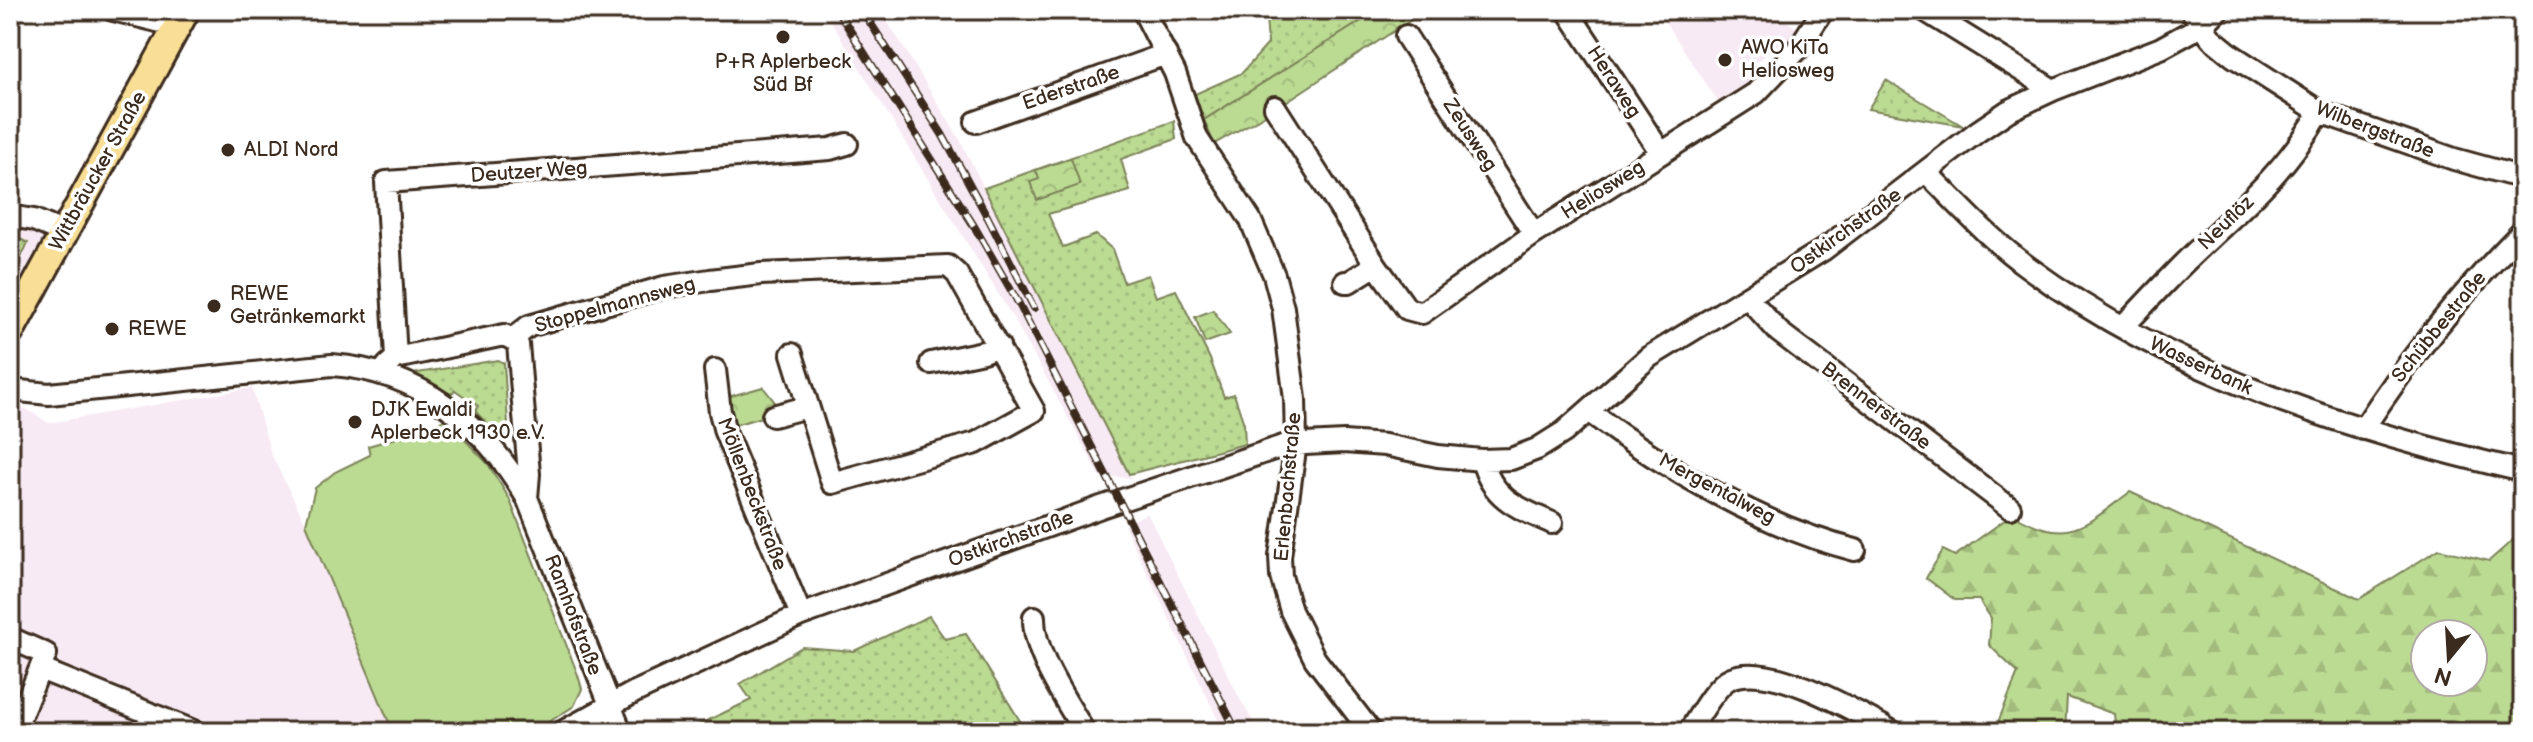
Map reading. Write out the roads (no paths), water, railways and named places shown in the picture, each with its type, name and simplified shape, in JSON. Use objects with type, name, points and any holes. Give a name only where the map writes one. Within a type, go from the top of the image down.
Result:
[{"type":"main road","name":"Wittbräucker Straße","points":[[10,332],[181,18]]},
{"type":"street","points":[[113,10],[181,18]]},
{"type":"street","name":"Erlenbachstraße","points":[[1143,10],[1175,73],[1197,138],[1250,219],[1274,275],[1295,399],[1296,443],[1280,556],[1285,593],[1295,621],[1315,659],[1371,732]]},
{"type":"street","name":"Heraweg","points":[[1567,10],[1661,153]]},
{"type":"street","name":"Heliosweg","points":[[1275,107],[1407,309],[1422,313],[1534,234],[1756,93],[1798,49],[1823,10]]},
{"type":"street","points":[[1924,10],[2053,90]]},
{"type":"street","name":"Ostkirchstraße","points":[[562,732],[609,705],[801,615],[1101,507],[1296,443],[1385,445],[1438,456],[1482,460],[1511,459],[1537,449],[1564,432],[1649,357],[1839,239],[2008,111],[2053,90],[2126,63],[2197,17],[2218,10]]},
{"type":"street","name":"Wilbergstraße","points":[[2197,17],[2211,38],[2233,56],[2320,112],[2454,159],[2523,178]]},
{"type":"street","name":"Zeusweg","points":[[1406,36],[1534,234]]},
{"type":"street","name":"Ederstraße","points":[[976,122],[1166,54]]},
{"type":"street","name":"Neuflöz","points":[[2123,327],[2182,265],[2275,176],[2300,147],[2320,112]]},
{"type":"street","name":"Deutzer Weg","points":[[396,358],[386,182],[830,149],[847,144]]},
{"type":"street","name":"Wasserbank","points":[[1926,172],[1997,243],[2028,268],[2123,327],[2233,382],[2363,429],[2523,471]]},
{"type":"street","points":[[10,216],[34,220],[64,233]]},
{"type":"street","name":"Schübbestraße","points":[[2363,429],[2398,376],[2444,316],[2523,231]]},
{"type":"street","points":[[1345,282],[1376,265]]},
{"type":"street","name":"Stoppelmannsweg","points":[[396,358],[504,335],[512,339],[529,326],[664,287],[761,274],[948,266],[957,274],[999,346]]},
{"type":"street","name":"Brennerstraße","points":[[1748,298],[1779,332],[2010,508]]},
{"type":"street","name":"Ramhofstraße","points":[[512,339],[518,344],[529,474],[527,498]]},
{"type":"street","points":[[792,354],[832,483],[976,443],[1034,411],[999,346],[931,363]]},
{"type":"street","points":[[10,390],[49,394],[332,365],[380,374],[396,358]]},
{"type":"street","name":"Möllenbeckstraße","points":[[715,370],[725,432],[801,615]]},
{"type":"street","name":"Ramhofstraße","points":[[380,374],[447,404],[467,420],[508,465],[527,498],[617,722],[618,732]]},
{"type":"street","points":[[773,416],[807,407]]},
{"type":"street","name":"Mergentalweg","points":[[1588,411],[1619,434],[1711,490],[1817,540],[1855,550]]},
{"type":"street","points":[[1482,460],[1489,482],[1498,494],[1552,523]]},
{"type":"street","points":[[1034,617],[1034,632],[1041,653],[1084,732]]},
{"type":"street","points":[[10,638],[46,654],[14,732]]},
{"type":"street","points":[[40,669],[196,732]]},
{"type":"street","points":[[1689,732],[1723,683],[1743,675],[1762,675],[1790,683],[1893,732]]},
{"type":"railway","points":[[837,10],[974,226],[1019,304],[1237,732]]},
{"type":"railway","points":[[862,10],[942,134],[1034,308]]},
{"type":"place","name":"P+R Aplerbeck Süd Bf","points":[[783,37]]},
{"type":"place","name":"AWO KiTa Heliosweg","points":[[1725,60]]},
{"type":"place","name":"ALDI Nord","points":[[228,150]]},
{"type":"place","name":"REWE Getränkemarkt","points":[[214,306]]},
{"type":"place","name":"REWE","points":[[112,329]]},
{"type":"place","name":"DJK Ewaldi Aplerbeck 1930 e.V.","points":[[355,422]]}]
